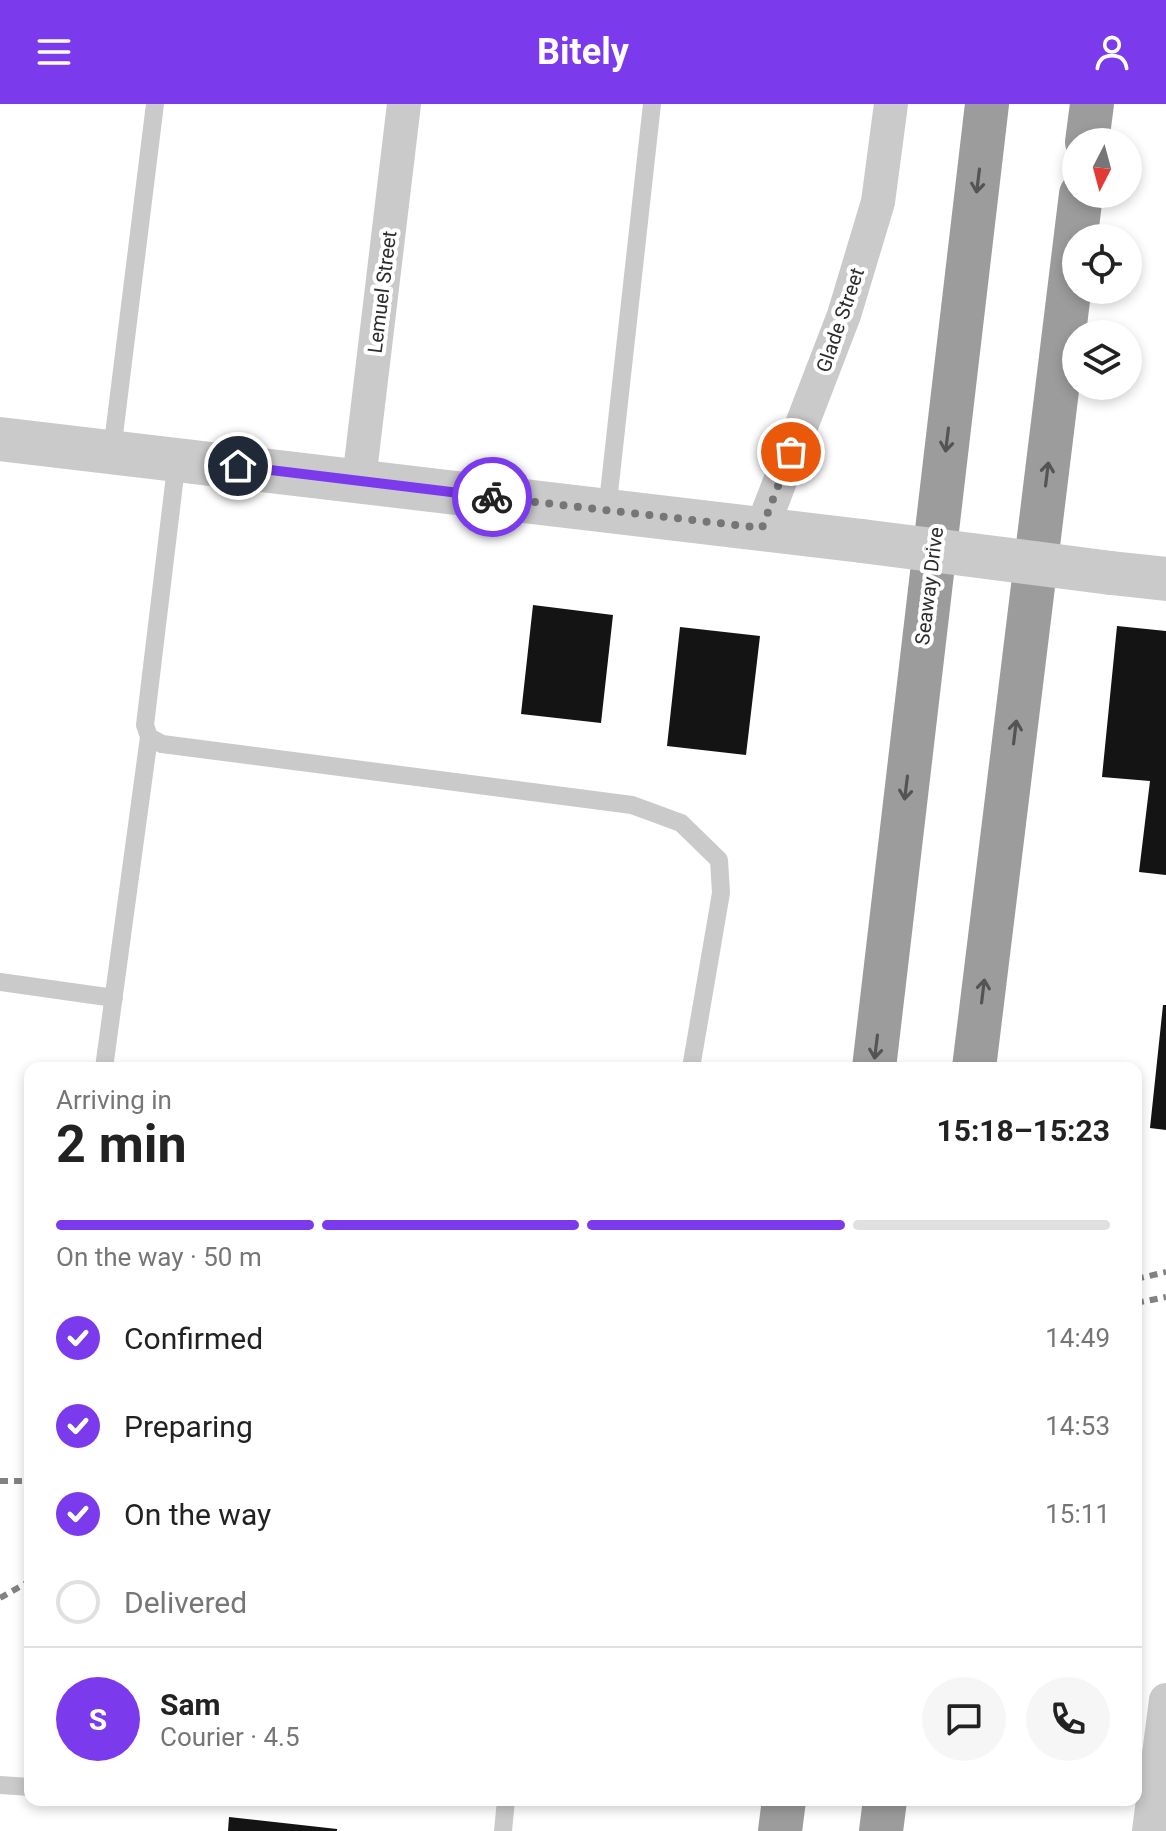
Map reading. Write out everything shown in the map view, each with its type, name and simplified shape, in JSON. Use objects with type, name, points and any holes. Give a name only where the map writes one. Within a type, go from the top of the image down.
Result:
[{"type":"highway","name":"Seaway Drive","points":[[875,1062],[987,104]]},
{"type":"highway","points":[[1089,128],[1092,104]]},
{"type":"highway","points":[[975,1062],[1079,208]]},
{"type":"highway","points":[[780,1831],[783,1806]]},
{"type":"highway","points":[[881,1831],[884,1806]]},
{"type":"street","name":"Lemuel Street","points":[[359,480],[404,104]]},
{"type":"street","name":"Glade Street","points":[[762,528],[848,301],[878,202],[891,104]]},
{"type":"street","points":[[0,439],[762,528],[1166,579]]},
{"type":"street","points":[[1149,1831],[1166,1700]]},
{"type":"lane","points":[[112,451],[155,104]]},
{"type":"lane","points":[[607,511],[652,104]]},
{"type":"lane","points":[[105,1062],[149,737],[145,725],[177,459]]},
{"type":"lane","points":[[149,737],[176,746],[617,802],[681,823],[719,860],[721,893],[692,1062]]},
{"type":"lane","points":[[0,982],[114,998]]},
{"type":"lane","points":[[0,1785],[24,1787]]},
{"type":"lane","points":[[503,1831],[505,1806]]},
{"type":"building","points":[[533,605],[613,615],[601,723],[521,714]]},
{"type":"building","points":[[1117,626],[1166,631],[1166,875],[1139,872],[1150,781],[1102,777]]},
{"type":"building","points":[[680,627],[760,636],[746,755],[667,746]]},
{"type":"building","points":[[1163,1005],[1166,1005],[1166,1130],[1150,1128]]},
{"type":"building","points":[[229,1817],[337,1829],[337,1831],[228,1831]]},
{"type":"railway","points":[[1142,1278],[1166,1272]]},
{"type":"railway","points":[[1142,1302],[1166,1297]]},
{"type":"railway","points":[[0,1481],[24,1481]]},
{"type":"railway","points":[[0,1598],[24,1584]]},
{"type":"way so far","points":[[492,497],[762,528],[791,452]]},
{"type":"route","points":[[238,466],[492,497]]}]
